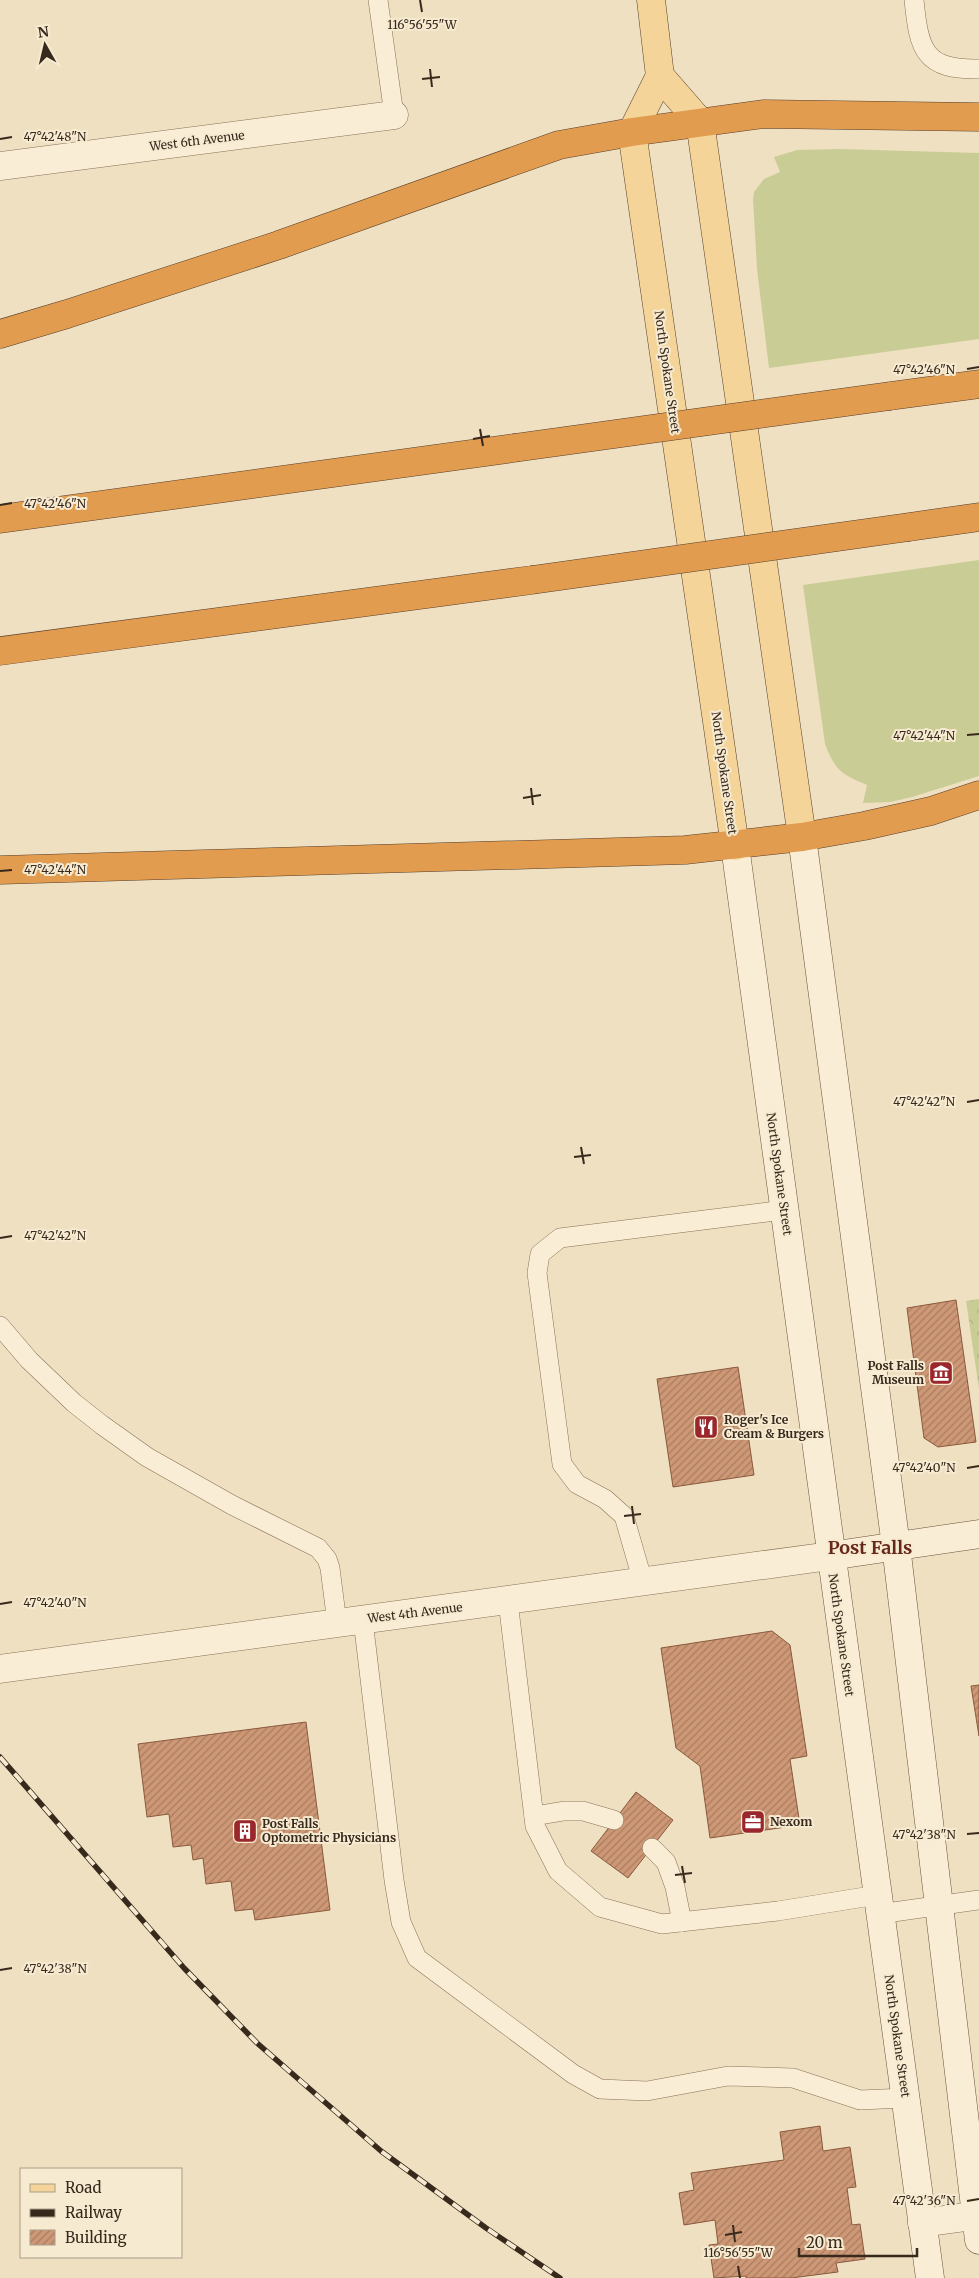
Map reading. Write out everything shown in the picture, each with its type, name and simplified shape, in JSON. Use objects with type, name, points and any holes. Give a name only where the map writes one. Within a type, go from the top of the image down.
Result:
[{"type":"highway","points":[[0,334],[279,246],[559,145],[632,132],[762,114],[979,117]]},
{"type":"highway","points":[[0,520],[979,384]]},
{"type":"highway","points":[[0,651],[532,580],[979,517]]},
{"type":"highway","points":[[0,870],[685,850],[735,846],[802,837],[931,810],[979,795]]},
{"type":"main road","points":[[632,132],[660,76],[651,0]]},
{"type":"main road","points":[[660,76],[700,122],[802,837],[896,1546],[978,2224],[922,2223]]},
{"type":"main road","name":"West 6th Avenue","points":[[0,166],[394,115]]},
{"type":"main road","name":"North Spokane Street","points":[[632,132],[735,846],[830,1556],[930,2278]]},
{"type":"main road","name":"West 4th Avenue","points":[[0,1669],[508,1601],[979,1534]]},
{"type":"lane","points":[[378,0],[394,115]]},
{"type":"lane","points":[[915,8],[919,38],[932,59],[945,67],[979,69]]},
{"type":"lane","points":[[643,1582],[624,1516],[605,1499],[577,1484],[562,1464],[537,1273],[540,1254],[560,1238],[784,1210]]},
{"type":"lane","points":[[0,1326],[30,1360],[74,1403],[132,1446],[232,1505],[318,1548],[327,1559],[350,1621],[401,1922],[418,1958],[573,2074],[600,2089],[647,2091],[728,2076],[765,2077],[792,2078],[860,2100],[905,2098]]},
{"type":"lane","points":[[508,1601],[534,1826],[558,1871],[600,1907],[662,1924],[778,1911],[878,1904],[939,1905],[979,1900]]},
{"type":"lane","points":[[534,1816],[583,1811],[614,1820]]},
{"type":"lane","points":[[652,1848],[666,1862],[675,1888],[682,1922]]},
{"type":"green space","points":[[840,149],[979,153],[979,339],[769,368],[757,269],[754,192],[764,179],[780,172],[774,157],[797,150]]},
{"type":"green space","points":[[979,560],[979,776],[912,797],[890,802],[863,803],[867,785],[851,778],[840,770],[832,760],[825,744],[803,585]]},
{"type":"green space","points":[[979,1299],[979,1389],[966,1301]]},
{"type":"building","name":"Post Falls Museum","points":[[956,1300],[976,1442],[938,1447],[924,1438],[907,1308]]},
{"type":"building","name":"Roger's Ice Cream & Burgers","points":[[738,1367],[754,1475],[673,1487],[657,1379]]},
{"type":"building","points":[[772,1631],[790,1645],[807,1756],[790,1759],[800,1825],[710,1838],[700,1766],[676,1748],[661,1648]]},
{"type":"building","points":[[979,1685],[979,1736],[971,1686]]},
{"type":"building","name":"Post Falls Optometric Physicians","points":[[306,1722],[330,1910],[255,1920],[253,1909],[235,1911],[231,1881],[206,1884],[203,1858],[193,1860],[191,1845],[173,1847],[169,1814],[147,1817],[138,1744]]},
{"type":"building","points":[[636,1792],[673,1820],[628,1878],[591,1851]]},
{"type":"building","points":[[820,2126],[823,2151],[850,2147],[856,2187],[847,2188],[852,2225],[860,2224],[865,2259],[836,2263],[838,2272],[791,2278],[746,2278],[746,2276],[714,2278],[709,2245],[718,2244],[715,2220],[684,2225],[679,2193],[694,2190],[691,2173],[784,2160],[780,2132]]},
{"type":"railway","points":[[0,1757],[184,1968],[257,2043],[381,2151],[486,2228],[560,2278]]},
{"type":"place","name":"Post Falls Museum","points":[[941,1373]]},
{"type":"place","name":"Roger's Ice Cream & Burgers","points":[[706,1427]]},
{"type":"place","name":"Nexom","points":[[753,1822]]},
{"type":"place","name":"Post Falls Optometric Physicians","points":[[245,1831]]},
{"type":"district","name":"Post Falls","points":[[870,1548]]}]
